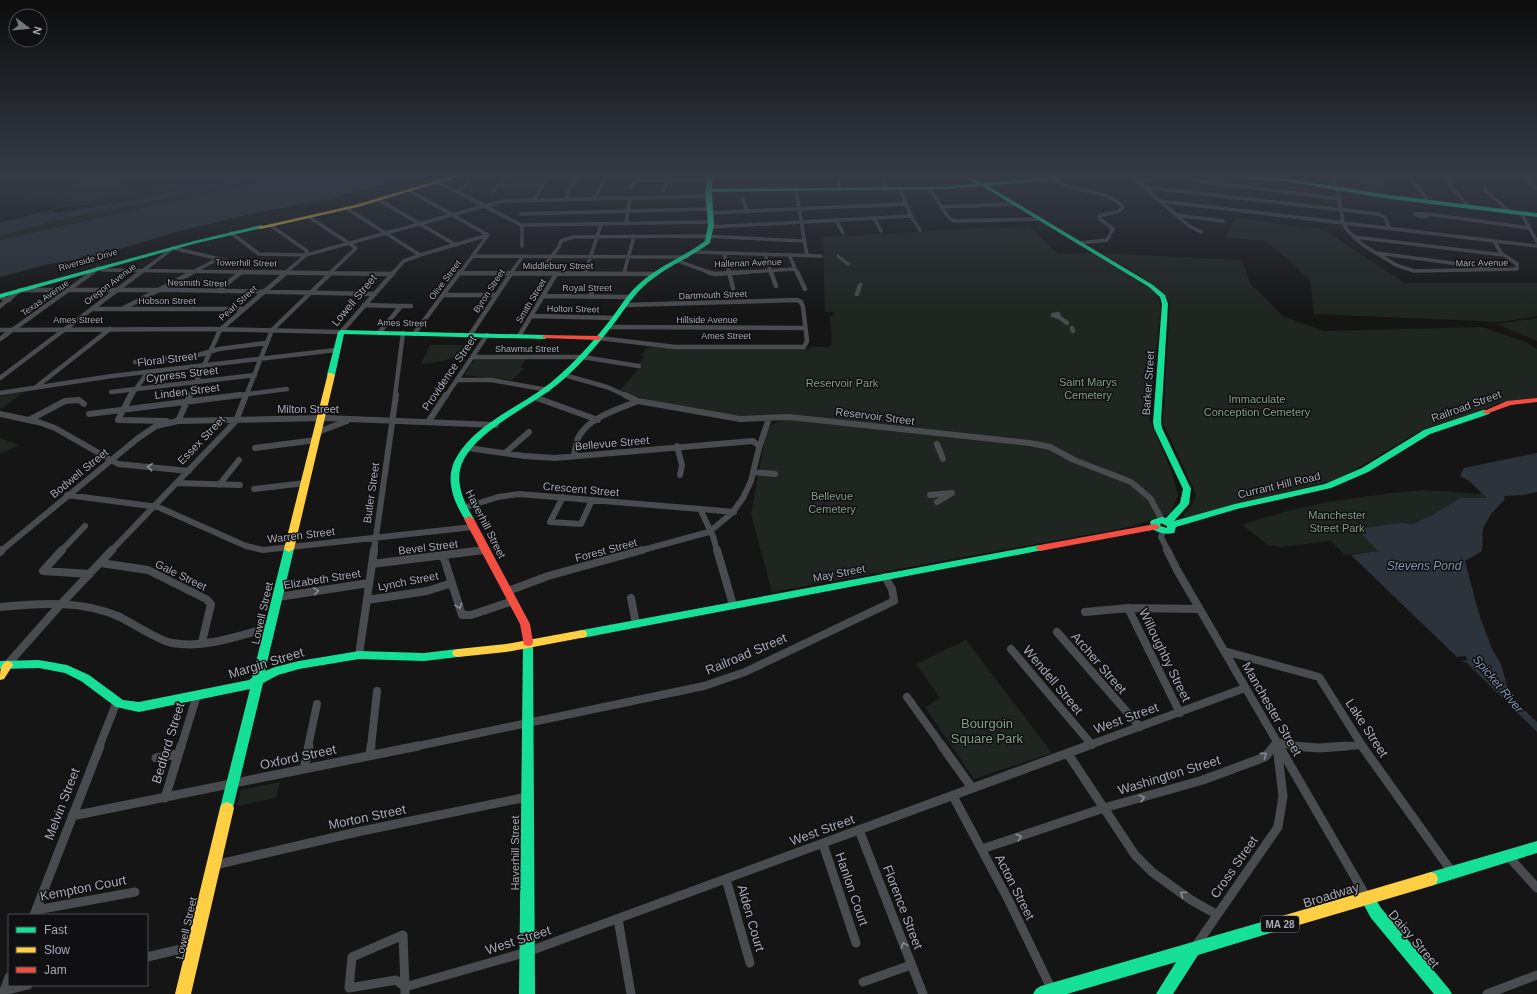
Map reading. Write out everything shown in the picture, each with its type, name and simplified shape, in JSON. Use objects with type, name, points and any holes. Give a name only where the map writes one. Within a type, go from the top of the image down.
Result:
[{"type":"main road","name":"Riverside Drive","points":[[0,297],[20,290],[173,248],[231,233],[286,221]]},
{"type":"main road","points":[[710,221],[710,237]]},
{"type":"main road","points":[[1043,221],[1079,243]]},
{"type":"main road","name":"Haverhill Street","points":[[527,994],[527,797],[529,723],[528,643],[525,624],[462,508],[455,490],[454,480],[459,462],[468,448],[497,425],[548,390],[564,376],[582,358],[644,282],[691,254],[708,242],[710,237]]},
{"type":"main road","name":"Barker Street","points":[[1079,243],[1151,286],[1163,296],[1165,304],[1157,422],[1158,428],[1187,490],[1188,497],[1176,515],[1164,525]]},
{"type":"main road","name":"Ames Street","points":[[341,332],[599,338]]},
{"type":"main road","name":"Lowell Street","points":[[183,994],[341,332]]},
{"type":"main road","name":"Railroad Street","points":[[1407,445],[1422,435],[1442,426],[1471,419],[1502,405],[1522,400],[1537,400]]},
{"type":"main road","name":"Currant Hill Road","points":[[1164,525],[1256,502],[1315,491],[1330,486],[1407,445]]},
{"type":"main road","name":"May Street","points":[[528,643],[1164,525]]},
{"type":"main road","name":"Margin Street","points":[[3,665],[35,663],[50,664],[75,673],[88,680],[108,699],[116,704],[129,707],[139,707],[252,684],[275,671],[299,665],[359,655],[424,657],[528,643]]},
{"type":"main road","name":"Essex Street","points":[[0,676],[3,665]]},
{"type":"main road","name":"Broadway","points":[[1040,994],[1537,847]]},
{"type":"main road","name":"Daisy Street","points":[[1367,898],[1376,913],[1444,994]]},
{"type":"main road","name":"Cross Street","points":[[1165,994],[1194,949]]},
{"type":"street","points":[[317,221],[349,243]]},
{"type":"street","points":[[367,221],[420,255]]},
{"type":"street","points":[[416,221],[456,244]]},
{"type":"street","points":[[231,233],[259,254],[306,254],[425,221]]},
{"type":"street","points":[[465,221],[488,235]]},
{"type":"street","points":[[513,221],[520,225],[601,225],[663,221]]},
{"type":"street","points":[[787,221],[812,221]]},
{"type":"street","points":[[837,221],[843,233]]},
{"type":"street","points":[[876,221],[881,231]]},
{"type":"street","points":[[914,221],[920,230]]},
{"type":"street","points":[[1079,243],[1107,240],[1113,229],[1105,221]]},
{"type":"street","points":[[1184,221],[1193,229],[1201,232]]},
{"type":"street","points":[[1330,221],[1537,246]]},
{"type":"street","points":[[1387,221],[1389,228]]},
{"type":"street","points":[[1481,221],[1529,228]]},
{"type":"street","points":[[1526,221],[1537,242]]},
{"type":"street","points":[[801,222],[807,256]]},
{"type":"street","points":[[1343,223],[1354,237],[1376,253],[1485,267],[1496,270]]},
{"type":"street","points":[[270,225],[307,251],[306,254]]},
{"type":"street","points":[[520,225],[522,227],[522,246]]},
{"type":"street","points":[[585,274],[601,225]]},
{"type":"street","name":"Lowell Street","points":[[406,260],[488,235]]},
{"type":"street","name":"Olive Street","points":[[414,334],[488,235]]},
{"type":"street","points":[[538,274],[552,257],[561,241],[565,238],[634,236],[710,237],[804,241]]},
{"type":"street","points":[[624,274],[634,236]]},
{"type":"street","points":[[1354,237],[1503,255]]},
{"type":"street","name":"Marc Avenue","points":[[1376,253],[1409,271],[1513,270],[1518,268],[1517,264],[1503,255],[1494,241]]},
{"type":"street","name":"Essex Street","points":[[3,665],[237,420],[272,330],[356,248],[349,243]]},
{"type":"street","points":[[173,248],[216,260],[232,262]]},
{"type":"street","name":"Oregon Avenue","points":[[0,378],[173,248]]},
{"type":"street","name":"Lowell Street","points":[[341,332],[406,260],[411,253],[410,249]]},
{"type":"street","points":[[473,256],[628,257],[724,253],[821,256]]},
{"type":"street","points":[[724,253],[733,288]]},
{"type":"street","name":"Pearl Street","points":[[178,421],[220,329],[306,254]]},
{"type":"street","points":[[765,254],[776,286]]},
{"type":"street","points":[[789,255],[805,289]]},
{"type":"street","points":[[838,256],[848,264]]},
{"type":"street","name":"Byron Street","points":[[470,335],[509,274],[522,257]]},
{"type":"street","points":[[123,309],[216,260]]},
{"type":"street","name":"Hallenan Avenue","points":[[678,261],[714,274],[795,269]]},
{"type":"street","name":"Towerhill Street","points":[[98,268],[102,270],[285,271],[393,274]]},
{"type":"street","name":"Texas Avenue","points":[[0,339],[70,290],[98,268]]},
{"type":"street","points":[[218,291],[242,271]]},
{"type":"street","name":"Middlebury Street","points":[[460,273],[656,274]]},
{"type":"street","name":"Smith Street","points":[[519,336],[556,274]]},
{"type":"street","points":[[857,294],[860,285]]},
{"type":"street","points":[[590,296],[594,286]]},
{"type":"street","points":[[0,306],[20,290]]},
{"type":"street","name":"Nesmith Street","points":[[20,290],[159,290],[374,294]]},
{"type":"street","points":[[443,295],[495,295]]},
{"type":"street","name":"Royal Street","points":[[543,296],[631,297]]},
{"type":"street","points":[[0,297],[9,300]]},
{"type":"street","name":"Dartmouth Street","points":[[625,305],[797,300],[801,302],[806,328]]},
{"type":"street","points":[[364,305],[411,306]]},
{"type":"street","points":[[379,333],[401,306]]},
{"type":"street","name":"Hobson Street","points":[[92,309],[242,310]]},
{"type":"street","name":"Holton Street","points":[[532,316],[615,318]]},
{"type":"street","points":[[1059,317],[1067,323]]},
{"type":"street","name":"Hillside Avenue","points":[[608,327],[806,328]]},
{"type":"street","name":"Ames Street","points":[[599,338],[675,346],[804,347],[807,341],[806,328]]},
{"type":"street","points":[[34,388],[110,329]]},
{"type":"street","name":"Ames Street","points":[[0,330],[220,329],[341,332]]},
{"type":"street","name":"Butler Street","points":[[359,655],[391,420],[402,354],[403,333]]},
{"type":"street","name":"Providence Street","points":[[428,422],[487,335]]},
{"type":"street","points":[[135,362],[198,355],[210,351],[266,343]]},
{"type":"street","name":"Floral Street","points":[[0,393],[148,372],[336,350]]},
{"type":"street","name":"Shawmut Street","points":[[472,357],[582,358],[639,366]]},
{"type":"street","points":[[123,409],[134,390],[148,372]]},
{"type":"street","name":"Cypress Street","points":[[111,392],[255,375]]},
{"type":"street","name":"Reservoir Street","points":[[564,376],[607,387],[638,401],[740,419],[789,417],[812,419],[1030,443],[1050,447],[1074,460],[1131,482],[1140,488],[1150,498],[1164,525]]},
{"type":"street","points":[[457,380],[490,380],[548,390]]},
{"type":"street","name":"Linden Street","points":[[89,414],[287,389]]},
{"type":"street","points":[[537,398],[566,407],[598,420]]},
{"type":"street","points":[[29,420],[68,399],[82,401],[84,404]]},
{"type":"street","points":[[574,456],[579,436],[598,420],[638,401]]},
{"type":"street","name":"Milton Street","points":[[123,409],[118,421],[321,418],[497,425]]},
{"type":"street","points":[[0,414],[29,420],[55,428],[118,464],[189,471]]},
{"type":"street","points":[[734,512],[748,489],[758,445],[762,441],[765,423],[769,418]]},
{"type":"street","points":[[254,448],[317,436],[352,419]]},
{"type":"street","name":"Bodwell Street","points":[[0,552],[11,541],[110,460],[156,426],[178,421]]},
{"type":"street","points":[[505,453],[530,432]]},
{"type":"street","name":"Bellevue Street","points":[[468,448],[544,458],[746,441],[753,441],[758,445]]},
{"type":"street","points":[[937,444],[943,460]]},
{"type":"street","points":[[677,446],[682,465],[680,475]]},
{"type":"street","points":[[219,485],[239,460]]},
{"type":"street","points":[[753,472],[775,474]]},
{"type":"street","points":[[254,489],[305,483]]},
{"type":"street","points":[[177,484],[240,485]]},
{"type":"street","points":[[930,495],[952,493],[937,502]]},
{"type":"street","name":"Crescent Street","points":[[462,508],[512,494],[734,512]]},
{"type":"street","name":"Warren Street","points":[[67,495],[154,507],[250,547],[263,550],[473,527]]},
{"type":"street","points":[[563,497],[550,522],[581,524],[592,500]]},
{"type":"street","points":[[700,509],[710,531],[733,605]]},
{"type":"street","name":"Forest Street","points":[[508,591],[548,576],[692,538],[710,531],[734,512]]},
{"type":"street","name":"Manchester Street","points":[[1164,525],[1161,537],[1163,542],[1199,609],[1367,898]]},
{"type":"street","points":[[85,526],[43,571],[90,574]]},
{"type":"street","name":"Bevel Street","points":[[372,564],[486,550]]},
{"type":"street","points":[[443,556],[462,615],[471,615],[513,601]]},
{"type":"street","name":"Gale Street","points":[[101,563],[148,570],[206,599],[211,604],[202,642]]},
{"type":"street","name":"Railroad Street","points":[[529,723],[726,679],[894,601],[892,589],[885,577]]},
{"type":"street","name":"Elizabeth Street","points":[[278,597],[369,583]]},
{"type":"street","name":"Lynch Street","points":[[367,600],[427,591],[452,583]]},
{"type":"street","points":[[630,598],[636,624]]},
{"type":"street","points":[[0,607],[61,604],[115,615],[170,643],[187,645],[271,627]]},
{"type":"street","points":[[1085,612],[1128,608],[1199,609]]},
{"type":"street","name":"Willoughby Street","points":[[1128,608],[1180,713]]},
{"type":"street","name":"Archer Street","points":[[1057,632],[1140,727]]},
{"type":"street","name":"Wendell Street","points":[[1011,650],[1092,745]]},
{"type":"street","name":"Lake Street","points":[[1224,651],[1319,677],[1361,745],[1452,873]]},
{"type":"street","name":"West Street","points":[[405,990],[527,952],[1245,688]]},
{"type":"street","points":[[370,755],[377,691]]},
{"type":"street","name":"Bedford Street","points":[[165,798],[197,695]]},
{"type":"street","points":[[907,698],[972,788]]},
{"type":"street","name":"Melvin Street","points":[[35,912],[116,704]]},
{"type":"street","points":[[304,769],[317,704]]},
{"type":"street","name":"Oxford Street","points":[[72,816],[529,723]]},
{"type":"street","points":[[1276,742],[1292,748],[1314,749],[1361,745]]},
{"type":"street","name":"Washington Street","points":[[982,849],[1104,808],[1203,780],[1265,757],[1276,742]]},
{"type":"street","name":"Cross Street","points":[[1194,949],[1216,914],[1278,827],[1284,792],[1276,742]]},
{"type":"street","points":[[156,758],[178,754]]},
{"type":"street","points":[[1068,754],[1135,855],[1152,872],[1191,900],[1216,914]]},
{"type":"street","name":"Acton Street","points":[[953,796],[982,849],[1052,990]]},
{"type":"street","name":"Morton Street","points":[[213,865],[357,832],[527,797]]},
{"type":"street","name":"Florence Street","points":[[859,830],[923,994]]},
{"type":"street","name":"Hanlon Court","points":[[823,844],[856,942]]},
{"type":"street","points":[[1508,856],[1537,888]]},
{"type":"street","name":"Alden Court","points":[[726,879],[750,963]]},
{"type":"street","name":"Kempton Court","points":[[35,912],[135,892]]},
{"type":"street","points":[[618,919],[631,994]]},
{"type":"street","points":[[402,935],[405,990],[396,980],[350,988],[352,957],[402,935]]},
{"type":"street","points":[[148,957],[194,946]]},
{"type":"street","points":[[863,982],[911,965]]},
{"type":"street","points":[[1487,994],[1537,975]]},
{"type":"street","points":[[2,991],[8,979]]},
{"type":"street","points":[[2,991],[24,986]]},
{"type":"green space","points":[[14,221],[82,221],[0,240],[0,224]]},
{"type":"green space","points":[[1234,221],[1266,221],[1324,230],[1405,283],[1537,283],[1537,316],[1501,322],[1314,314],[1310,279],[1265,241],[1225,238]]},
{"type":"green space","name":"Bellevue Cemetery","points":[[1029,226],[1058,254],[1093,253],[1153,290],[1159,297],[1161,307],[1149,418],[1172,473],[1178,495],[1171,513],[1130,527],[772,592],[751,514],[767,428],[782,421],[797,419],[726,415],[699,411],[672,406],[620,390],[642,365],[638,364],[645,356],[641,355],[648,347],[810,349],[810,347],[829,347],[832,343],[830,316],[834,315],[833,312],[825,312],[823,237]]},
{"type":"green space","name":"Immaculate Conception Cemetery","points":[[1100,253],[1242,260],[1250,283],[1283,316],[1323,331],[1483,327],[1526,342],[1537,349],[1537,398],[1520,399],[1499,403],[1463,419],[1415,434],[1339,479],[1186,517],[1183,516],[1192,505],[1196,494],[1163,423],[1170,304],[1158,288],[1149,281]]},
{"type":"green space","points":[[1537,318],[1537,341],[1496,324]]},
{"type":"green space","points":[[430,345],[469,345],[465,350],[454,357],[435,363],[421,364]]},
{"type":"green space","points":[[476,358],[526,359],[520,368],[525,368],[512,380],[464,375]]},
{"type":"green space","points":[[24,392],[1,409],[0,409],[0,396]]},
{"type":"green space","points":[[0,438],[19,445],[0,454]]},
{"type":"green space","name":"Manchester Street Park","points":[[1422,490],[1483,494],[1487,498],[1460,498],[1432,515],[1413,524],[1400,523],[1358,530],[1379,551],[1345,555],[1331,541],[1281,547],[1268,545],[1242,525],[1308,506],[1376,495]]},
{"type":"green space","name":"Bourgoin Square Park","points":[[966,640],[1052,753],[974,779],[925,707],[940,698],[916,664]]},
{"type":"green space","points":[[280,782],[276,798],[237,806],[241,790]]},
{"type":"water","points":[[6,221],[52,221],[0,236],[0,223]]},
{"type":"water","points":[[82,221],[220,221],[180,231],[96,256],[45,265],[0,277],[0,240]]},
{"type":"water","name":"Stevens Pond","points":[[1537,453],[1537,492],[1523,495],[1504,496],[1505,499],[1491,514],[1483,528],[1482,551],[1465,561],[1479,614],[1492,649],[1501,664],[1510,696],[1537,722],[1537,732],[1467,663],[1461,661],[1468,660],[1465,656],[1457,657],[1351,555],[1378,551],[1357,529],[1400,523],[1413,524],[1432,515],[1460,498],[1487,498],[1469,481],[1460,476],[1464,468]]},
{"type":"traffic: fast","points":[[469,519],[461,505],[455,482],[457,467],[467,448],[490,428],[545,391],[571,369],[598,340],[632,295],[648,279],[708,242],[711,221]]},
{"type":"traffic: fast","points":[[1044,221],[1151,286],[1163,296],[1165,304],[1157,422],[1158,428],[1187,489],[1184,504],[1168,522]]},
{"type":"traffic: fast","points":[[0,296],[196,242],[261,227]]},
{"type":"traffic: fast","points":[[331,375],[341,332],[545,337]]},
{"type":"traffic: fast","points":[[1172,525],[1235,507],[1328,486],[1365,470],[1427,432],[1486,412]]},
{"type":"traffic: fast","points":[[1162,520],[1172,525],[1171,531],[1163,531],[1155,527],[1155,522],[1162,520]]},
{"type":"traffic: fast","points":[[582,634],[1040,548]]},
{"type":"traffic: fast","points":[[227,808],[289,549]]},
{"type":"traffic: fast","points":[[527,994],[528,642]]},
{"type":"traffic: fast","points":[[0,665],[39,664],[67,669],[85,678],[120,704],[139,707],[252,684],[275,671],[299,665],[359,655],[424,657],[458,653]]},
{"type":"traffic: fast","points":[[1431,879],[1537,847]]},
{"type":"traffic: fast","points":[[1367,898],[1376,913],[1444,994]]},
{"type":"traffic: fast","points":[[1041,994],[1282,923]]},
{"type":"traffic: fast","points":[[1164,994],[1193,949]]},
{"type":"traffic: slow","points":[[261,227],[286,221]]},
{"type":"traffic: slow","points":[[289,549],[331,375]]},
{"type":"traffic: slow","points":[[458,653],[506,648],[582,634]]},
{"type":"traffic: slow","points":[[0,676],[7,665]]},
{"type":"traffic: slow","points":[[183,994],[227,808]]},
{"type":"traffic: slow","points":[[1282,923],[1431,879]]},
{"type":"traffic: jam","points":[[545,337],[599,338]]},
{"type":"traffic: jam","points":[[1486,412],[1510,403],[1537,400]]},
{"type":"traffic: jam","points":[[469,519],[525,624],[528,642]]},
{"type":"traffic: jam","points":[[1040,548],[1155,527]]},
{"type":"park label","name":"Reservoir Park","points":[[842,383]]},
{"type":"park label","name":"Saint Marys Cemetery","points":[[1088,388]]},
{"type":"water label","name":"Spicket River","points":[[1498,684]]}]
